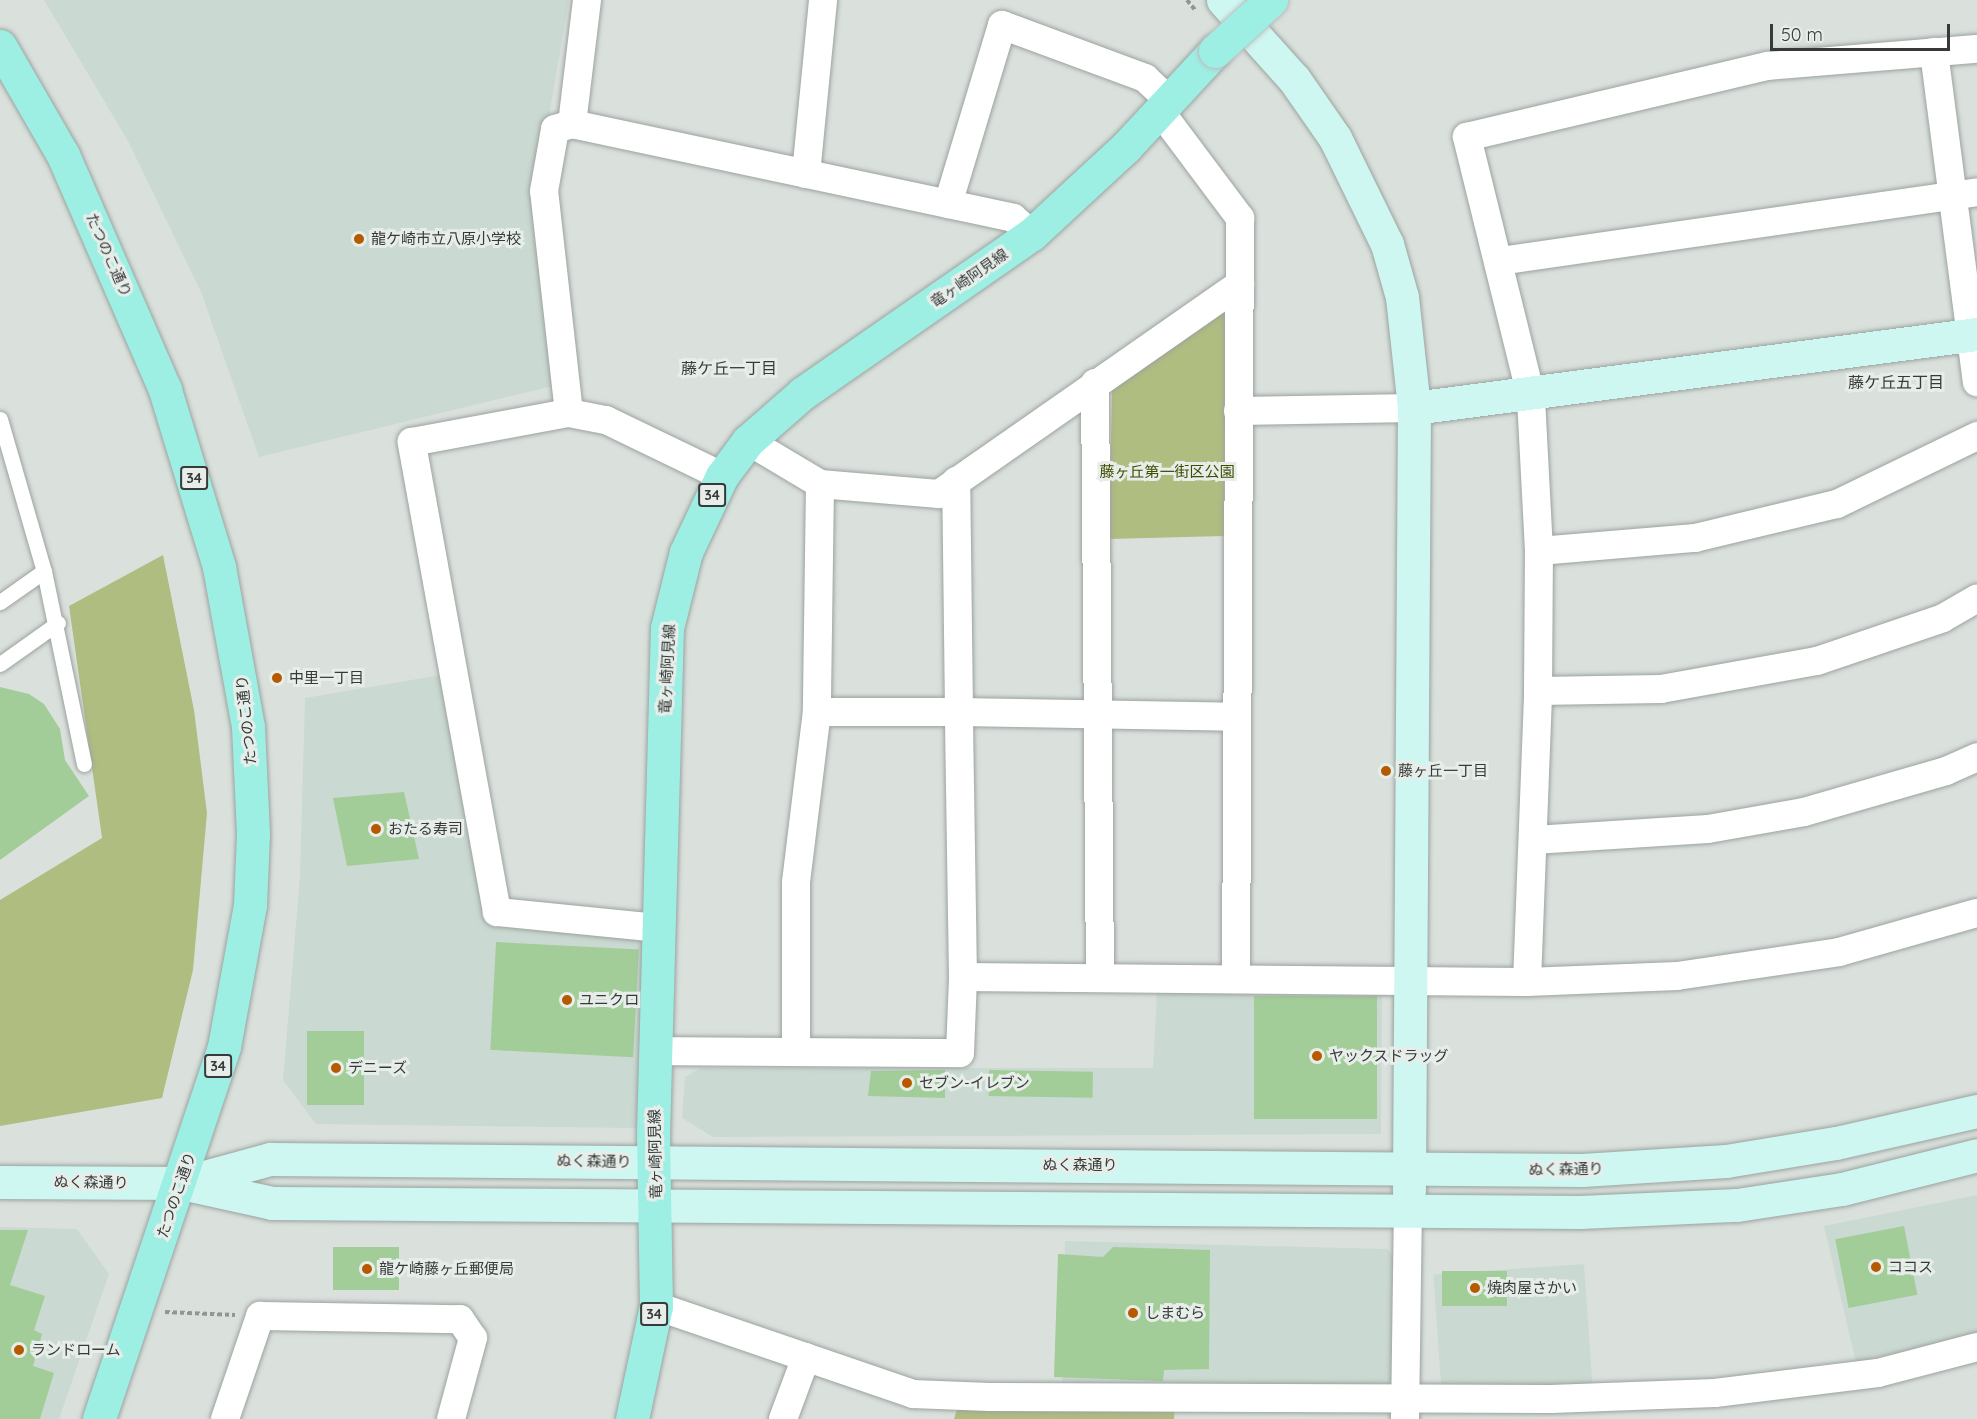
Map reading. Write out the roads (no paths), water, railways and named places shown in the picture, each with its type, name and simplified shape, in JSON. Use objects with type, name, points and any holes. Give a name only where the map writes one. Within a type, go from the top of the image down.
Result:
[{"type":"main road","points":[[1223,0],[1311,103],[1366,195],[1387,244],[1402,297],[1414,408],[1408,1214]]},
{"type":"main road","name":"竜ヶ崎阿見線","points":[[632,1419],[656,1306],[656,1207],[653,1162],[667,628],[686,552],[722,476],[748,441],[803,393],[1032,234],[1165,106],[1215,51],[1271,0]]},
{"type":"main road","name":"たつのこ通り","points":[[0,46],[63,155],[165,390],[205,516],[239,656],[252,788],[250,905],[224,1047],[181,1183],[99,1419]]},
{"type":"main road","points":[[1414,408],[1531,396],[1974,335]]},
{"type":"main road","name":"ぬく森通り","points":[[181,1183],[270,1159],[1409,1171],[1582,1170],[1726,1161],[1836,1143],[1977,1111]]},
{"type":"main road","name":"ぬく森通り","points":[[0,1182],[181,1183],[272,1203],[1408,1214],[1737,1205],[1842,1189],[1977,1155]]},
{"type":"street","points":[[572,124],[587,0]]},
{"type":"street","points":[[806,174],[823,0]]},
{"type":"street","points":[[948,204],[1002,25],[1145,78],[1240,218],[1236,978]]},
{"type":"street","points":[[1527,982],[1534,840],[1539,551],[1531,396],[1500,261],[1467,137],[1768,66],[1977,49]]},
{"type":"street","points":[[1934,52],[1965,193],[1977,382]]},
{"type":"street","points":[[569,413],[544,191],[555,129],[572,124],[1013,218],[1032,234]]},
{"type":"street","points":[[1500,261],[1965,193]]},
{"type":"street","points":[[748,441],[820,484],[939,494],[1239,284]]},
{"type":"street","points":[[1095,383],[1100,978]]},
{"type":"street","points":[[1238,411],[1414,408]]},
{"type":"street","points":[[658,927],[497,912],[412,442],[569,413],[606,420],[722,476]]},
{"type":"street","points":[[1539,551],[1695,538],[1837,504],[1977,436]]},
{"type":"street","points":[[656,1051],[960,1053],[963,977],[956,481]]},
{"type":"street","points":[[796,1051],[796,882],[817,712],[820,484]]},
{"type":"street","points":[[1538,691],[1661,689],[1817,661],[1943,618],[1977,598]]},
{"type":"street","points":[[817,712],[1096,712],[1236,717]]},
{"type":"street","points":[[1534,840],[1708,828],[1803,812],[1946,771],[1977,757]]},
{"type":"street","points":[[963,977],[1527,982],[1677,976],[1827,954],[1977,913]]},
{"type":"street","points":[[1405,1408],[1408,1214]]},
{"type":"street","points":[[656,1306],[958,1408],[1551,1409],[1715,1393],[1878,1373],[1977,1347]]},
{"type":"street","points":[[225,1419],[260,1316],[460,1319],[473,1338],[452,1419]]},
{"type":"street","points":[[783,1419],[806,1357]]},
{"type":"lane","points":[[0,419],[58,623],[84,764]]},
{"type":"lane","points":[[0,602],[44,571]]},
{"type":"lane","points":[[0,664],[58,623]]},
{"type":"place","name":"龍ケ崎市立八原小学校","points":[[359,239]]},
{"type":"place","name":"中里一丁目","points":[[277,678]]},
{"type":"place","name":"藤ヶ丘一丁目","points":[[1386,771]]},
{"type":"place","name":"おたる寿司","points":[[376,829]]},
{"type":"place","name":"ユニクロ","points":[[567,1000]]},
{"type":"place","name":"ヤックスドラッグ","points":[[1317,1056]]},
{"type":"place","name":"デニーズ","points":[[336,1068]]},
{"type":"place","name":"セブン-イレブン","points":[[907,1083]]},
{"type":"place","name":"ココス","points":[[1876,1267]]},
{"type":"place","name":"龍ケ崎藤ヶ丘郵便局","points":[[367,1269]]},
{"type":"place","name":"焼肉屋さかい","points":[[1475,1288]]},
{"type":"place","name":"しまむら","points":[[1133,1313]]},
{"type":"place","name":"ランドローム","points":[[19,1350]]},
{"type":"district","name":"藤ケ丘一丁目","points":[[729,368]]},
{"type":"district","name":"藤ケ丘五丁目","points":[[1896,382]]},
{"type":"park label","name":"藤ヶ丘第一街区公園","points":[[1167,472]]}]
